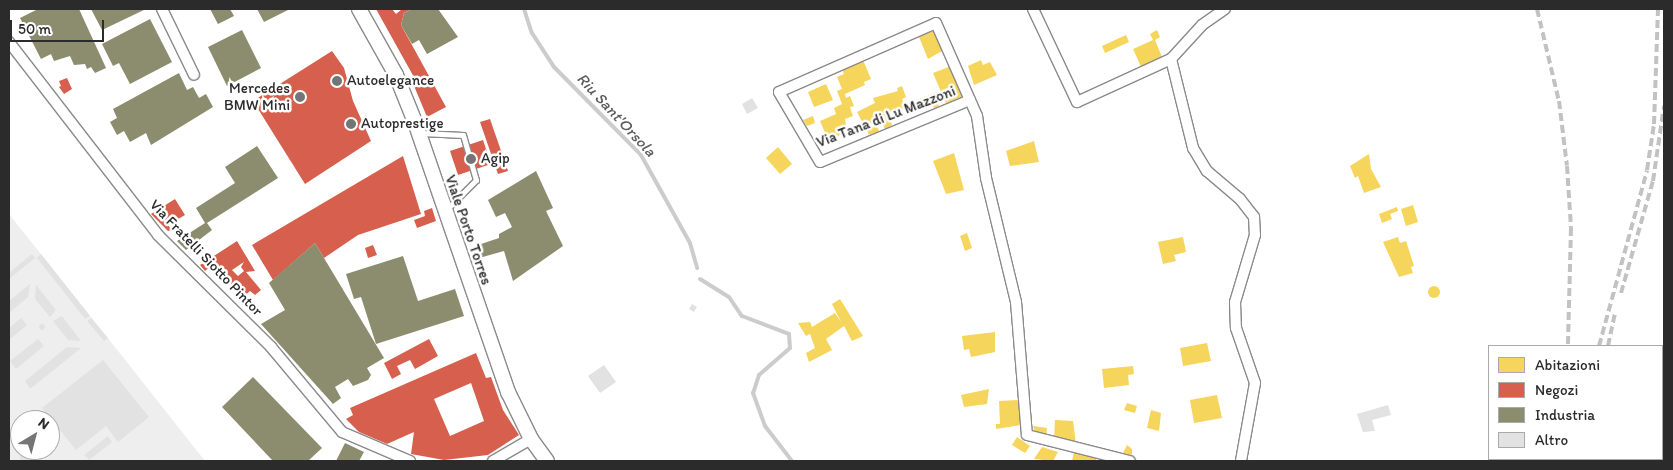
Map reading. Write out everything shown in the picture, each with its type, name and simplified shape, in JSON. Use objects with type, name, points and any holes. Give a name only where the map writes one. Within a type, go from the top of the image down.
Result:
[{"type":"main road","name":"Viale Porto Torres","points":[[358,9],[396,75],[418,133],[491,347],[531,438],[547,461]]},
{"type":"street","points":[[162,9],[194,75]]},
{"type":"street","points":[[1033,9],[1077,102],[1171,60],[1202,25],[1225,9]]},
{"type":"street","name":"Via Tana di Lu Mazzoni","points":[[970,100],[820,162],[779,92],[936,23],[970,100],[977,116],[986,178],[1016,302],[1027,435],[1130,461]]},
{"type":"street","name":"Via Fratelli Siotto Pintor","points":[[9,42],[158,235],[271,347],[342,432],[410,461]]},
{"type":"street","points":[[1171,60],[1193,148],[1207,171],[1240,199],[1254,217],[1255,235],[1235,302],[1236,328],[1255,383],[1242,461]]},
{"type":"street","points":[[496,460],[531,438]]},
{"type":"lane","points":[[418,133],[463,135],[476,180],[445,211]]},
{"type":"shaded area","points":[[9,214],[205,461],[9,461]]},
{"type":"building: Abitazioni","points":[[936,30],[944,50],[928,59],[919,37]]},
{"type":"building: Abitazioni","points":[[1157,30],[1160,37],[1155,40],[1162,57],[1142,69],[1133,49],[1153,40],[1150,34]]},
{"type":"building: Abitazioni","points":[[1126,35],[1129,42],[1105,53],[1102,46]]},
{"type":"building: Abitazioni","points":[[863,60],[871,79],[864,82],[865,85],[845,94],[846,98],[850,96],[854,106],[850,107],[853,116],[845,119],[847,132],[828,140],[820,121],[836,114],[834,108],[842,104],[837,91],[842,89],[837,77],[844,74],[842,69]]},
{"type":"building: Abitazioni","points":[[981,60],[983,65],[990,62],[997,75],[974,85],[968,66]]},
{"type":"building: Abitazioni","points":[[951,66],[964,96],[946,103],[933,73]]},
{"type":"building: Abitazioni","points":[[826,84],[833,100],[814,107],[808,92]]},
{"type":"building: Abitazioni","points":[[902,86],[906,97],[902,99],[905,107],[888,114],[892,125],[885,129],[880,118],[874,120],[879,131],[869,135],[857,112],[875,103],[873,98],[898,91],[897,88]]},
{"type":"building: Abitazioni","points":[[934,93],[939,106],[934,108],[932,104],[913,112],[910,103]]},
{"type":"building: Abitazioni","points":[[813,116],[815,123],[807,126],[803,120]]},
{"type":"building: Abitazioni","points":[[1034,141],[1039,162],[1010,166],[1006,151]]},
{"type":"building: Abitazioni","points":[[778,147],[792,164],[780,174],[766,158]]},
{"type":"building: Abitazioni","points":[[954,153],[964,190],[946,194],[933,161]]},
{"type":"building: Abitazioni","points":[[1369,154],[1371,169],[1381,187],[1364,193],[1358,176],[1355,178],[1350,166]]},
{"type":"building: Abitazioni","points":[[1413,205],[1418,222],[1406,226],[1401,209]]},
{"type":"building: Abitazioni","points":[[1397,207],[1398,211],[1390,214],[1392,219],[1382,223],[1379,214]]},
{"type":"building: Abitazioni","points":[[967,233],[972,248],[965,251],[960,236]]},
{"type":"building: Abitazioni","points":[[1183,237],[1186,252],[1174,255],[1176,261],[1163,264],[1158,242]]},
{"type":"building: Abitazioni","points":[[1398,237],[1400,243],[1406,241],[1414,266],[1411,267],[1413,273],[1399,277],[1383,242]]},
{"type":"building: Abitazioni","points":[[1432,286],[1436,286],[1440,292],[1436,298],[1432,298],[1428,294],[1428,290]]},
{"type":"building: Abitazioni","points":[[840,299],[863,336],[852,341],[844,326],[826,339],[832,350],[809,362],[806,353],[815,348],[810,334],[806,336],[798,323],[810,322],[812,327],[835,313],[841,322],[832,304]]},
{"type":"building: Abitazioni","points":[[995,332],[995,352],[971,357],[969,349],[964,350],[962,336]]},
{"type":"building: Abitazioni","points":[[1207,343],[1211,361],[1183,366],[1180,348]]},
{"type":"building: Abitazioni","points":[[1133,366],[1134,374],[1128,375],[1129,385],[1104,388],[1102,369]]},
{"type":"building: Abitazioni","points":[[989,389],[987,404],[964,407],[961,395]]},
{"type":"building: Abitazioni","points":[[1217,395],[1222,418],[1194,423],[1190,400]]},
{"type":"building: Abitazioni","points":[[1020,400],[1021,425],[996,429],[996,424],[1000,424],[999,401]]},
{"type":"building: Abitazioni","points":[[1127,403],[1137,406],[1135,413],[1124,410]]},
{"type":"building: Abitazioni","points":[[1151,410],[1161,413],[1159,431],[1147,428]]},
{"type":"building: Abitazioni","points":[[1055,420],[1073,421],[1076,444],[1054,439]]},
{"type":"building: Abitazioni","points":[[1033,426],[1047,428],[1046,437],[1036,434]]},
{"type":"building: Abitazioni","points":[[1017,437],[1030,446],[1025,453],[1012,445]]},
{"type":"building: Abitazioni","points":[[1127,445],[1132,449],[1132,455],[1123,453]]},
{"type":"building: Abitazioni","points":[[1042,447],[1058,452],[1053,461],[1034,459]]},
{"type":"building: Abitazioni","points":[[1074,451],[1097,456],[1096,461],[1072,461]]},
{"type":"building: Negozi","points":[[376,9],[392,9],[396,14],[402,9],[412,9],[404,13],[401,25],[446,107],[427,117],[412,81],[415,79]]},
{"type":"building: Negozi","points":[[332,51],[344,68],[353,101],[371,141],[305,184],[253,101]]},
{"type":"building: Negozi","points":[[67,78],[72,89],[64,94],[59,87],[61,86],[59,81]]},
{"type":"building: Negozi","points":[[490,119],[508,171],[498,174],[480,122]]},
{"type":"building: Negozi","points":[[483,140],[491,164],[458,175],[450,151]]},
{"type":"building: Negozi","points":[[403,156],[421,214],[358,235],[324,258],[315,243],[273,280],[252,245]]},
{"type":"building: Negozi","points":[[175,199],[185,215],[168,225],[172,230],[168,231],[151,214]]},
{"type":"building: Negozi","points":[[432,208],[436,221],[417,228],[414,220],[425,216],[424,211]]},
{"type":"building: Negozi","points":[[237,241],[255,271],[246,272],[261,290],[255,295],[250,291],[243,297],[212,265],[205,271],[200,265]],"holes":[[[244,262],[241,267],[244,271],[238,276],[232,270]]]},
{"type":"building: Negozi","points":[[373,245],[377,255],[368,258],[365,248]]},
{"type":"building: Negozi","points":[[429,339],[438,356],[415,369],[410,360],[397,366],[401,374],[392,379],[384,363]]},
{"type":"building: Negozi","points":[[476,353],[486,378],[491,377],[503,410],[519,435],[488,455],[444,460],[411,454],[414,432],[387,444],[359,432],[346,419],[353,415],[350,408]],"holes":[[[471,383],[484,421],[450,436],[434,399]]]},
{"type":"building: Industria","points":[[38,9],[79,9],[106,68],[95,73],[91,67],[87,69],[85,64],[74,65],[70,56],[54,61],[51,54],[41,59],[20,18]]},
{"type":"building: Industria","points":[[91,9],[146,9],[102,30]]},
{"type":"building: Industria","points":[[210,9],[230,9],[234,16],[218,24]]},
{"type":"building: Industria","points":[[257,9],[290,9],[264,22]]},
{"type":"building: Industria","points":[[412,9],[438,9],[458,37],[427,54],[419,40],[412,44],[401,25],[404,13]]},
{"type":"building: Industria","points":[[150,19],[172,62],[130,84],[119,63],[113,66],[102,44]]},
{"type":"building: Industria","points":[[242,30],[261,68],[227,86],[208,47]]},
{"type":"building: Industria","points":[[179,73],[187,90],[193,87],[199,98],[206,94],[213,107],[151,145],[146,133],[130,142],[124,131],[117,135],[110,122],[117,118],[113,109]]},
{"type":"building: Industria","points":[[257,146],[278,178],[207,223],[212,230],[186,250],[177,241],[205,223],[196,208],[235,183],[225,167]]},
{"type":"building: Industria","points":[[536,171],[553,208],[546,211],[563,246],[513,281],[504,251],[479,258],[478,245],[499,238],[499,234],[512,227],[505,213],[496,217],[488,200]]},
{"type":"building: Industria","points":[[315,243],[384,358],[367,368],[371,375],[368,380],[353,386],[348,379],[335,387],[341,398],[333,404],[261,324],[285,310],[269,283]]},
{"type":"building: Industria","points":[[403,256],[418,301],[455,289],[464,316],[376,344],[361,297],[354,299],[346,274]]},
{"type":"building: Industria","points":[[253,377],[322,448],[308,461],[273,461],[222,407]]},
{"type":"building: Industria","points":[[345,443],[364,452],[359,461],[336,461]]},
{"type":"building: Altro","points":[[752,98],[758,108],[747,114],[742,104]]},
{"type":"building: Altro","points":[[32,254],[35,258],[9,279],[9,273]]},
{"type":"building: Altro","points":[[41,254],[90,316],[85,319],[37,258]]},
{"type":"building: Altro","points":[[30,284],[28,297],[9,313],[9,301]]},
{"type":"building: Altro","points":[[36,285],[56,310],[50,317],[35,299]]},
{"type":"building: Altro","points":[[692,304],[697,307],[694,312],[689,309]]},
{"type":"building: Altro","points":[[62,316],[81,341],[68,340],[53,321]]},
{"type":"building: Altro","points":[[21,318],[27,325],[9,340],[9,328]]},
{"type":"building: Altro","points":[[91,318],[108,338],[104,341],[87,321]]},
{"type":"building: Altro","points":[[42,324],[45,327],[42,330],[39,327]]},
{"type":"building: Altro","points":[[38,339],[44,346],[16,369],[10,361]]},
{"type":"building: Altro","points":[[67,347],[81,348],[30,389],[25,381]]},
{"type":"building: Altro","points":[[103,360],[149,417],[118,442],[106,426],[76,450],[60,430],[60,410],[44,410],[42,408]]},
{"type":"building: Altro","points":[[604,365],[616,382],[600,393],[588,376]]},
{"type":"building: Altro","points":[[1388,405],[1391,415],[1372,420],[1375,431],[1363,432],[1357,414]]},
{"type":"building: Altro","points":[[108,436],[112,442],[89,460],[84,455]]},
{"type":"waterway","name":"Riu Sant'Orsola","points":[[524,9],[532,33],[554,67],[641,155],[690,243],[697,268]]},
{"type":"waterway","name":"Riu Sant'Orsola","points":[[700,279],[729,297],[742,316],[789,334],[790,348],[759,375],[753,393],[765,426],[792,461]]},
{"type":"railway","points":[[1537,9],[1559,101],[1567,166],[1571,228],[1568,345]]},
{"type":"railway","points":[[1599,345],[1647,170],[1654,124],[1658,9]]},
{"type":"railway","points":[[1621,293],[1653,181],[1664,106]]},
{"type":"railway","points":[[1608,345],[1615,313]]},
{"type":"place","name":"Autoelegance","points":[[337,81]]},
{"type":"place","name":"Mercedes BMW Mini","points":[[300,97]]},
{"type":"place","name":"Autoprestige","points":[[351,124]]},
{"type":"place","name":"Agip","points":[[471,159]]}]
